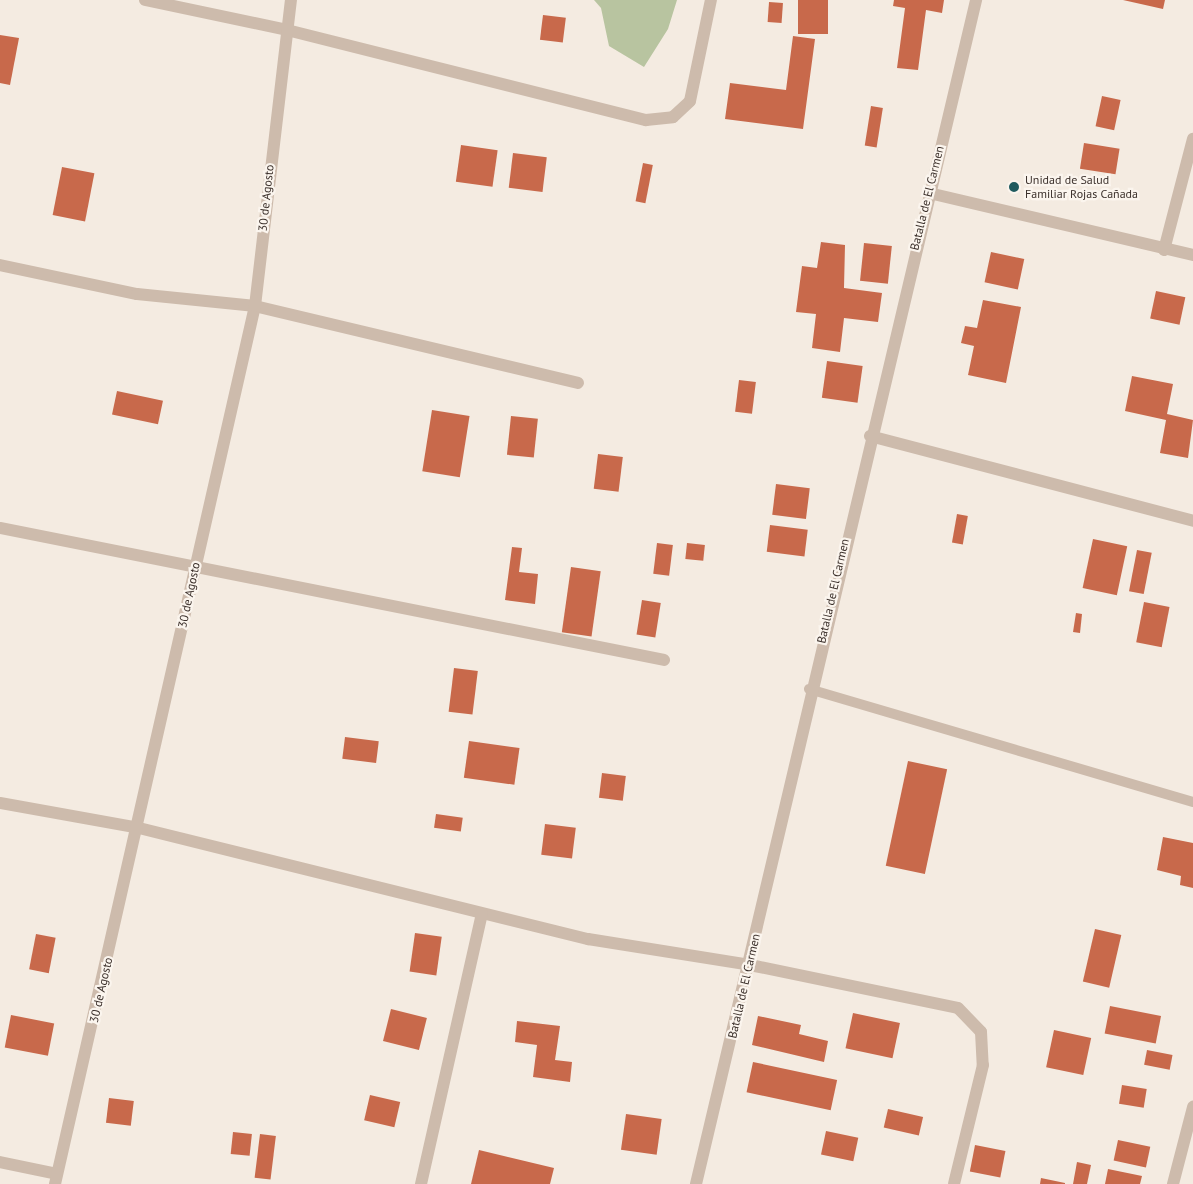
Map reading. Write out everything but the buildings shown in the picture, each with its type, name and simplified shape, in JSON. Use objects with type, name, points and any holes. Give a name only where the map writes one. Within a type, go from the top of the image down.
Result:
[{"type":"street","points":[[145,0],[287,30],[646,120],[673,117],[690,102],[711,0]]},
{"type":"street","name":"30 de Agosto","points":[[56,1179],[139,828],[194,569],[255,306],[290,0]]},
{"type":"street","name":"Batalla de El Carmen","points":[[696,1184],[750,965],[809,689],[976,0]]},
{"type":"street","points":[[1164,250],[1193,139]]},
{"type":"street","points":[[929,193],[1164,250],[1193,255]]},
{"type":"street","points":[[0,265],[137,294],[255,306],[578,382]]},
{"type":"street","points":[[870,436],[1193,520]]},
{"type":"street","points":[[0,528],[194,569],[664,660]]},
{"type":"street","points":[[0,803],[139,828],[588,939],[750,965],[958,1008],[981,1032],[983,1065],[954,1184]]},
{"type":"street","points":[[421,1184],[482,914]]},
{"type":"street","points":[[1173,1184],[1193,1107]]},
{"type":"street","points":[[0,1162],[56,1179]]},
{"type":"lane","points":[[809,689],[1193,802]]},
{"type":"green space","points":[[594,0],[677,0],[668,29],[644,67],[609,46],[601,8]]},
{"type":"place","name":"Unidad de Salud Familiar Rojas Cañada","points":[[1014,187]]}]
